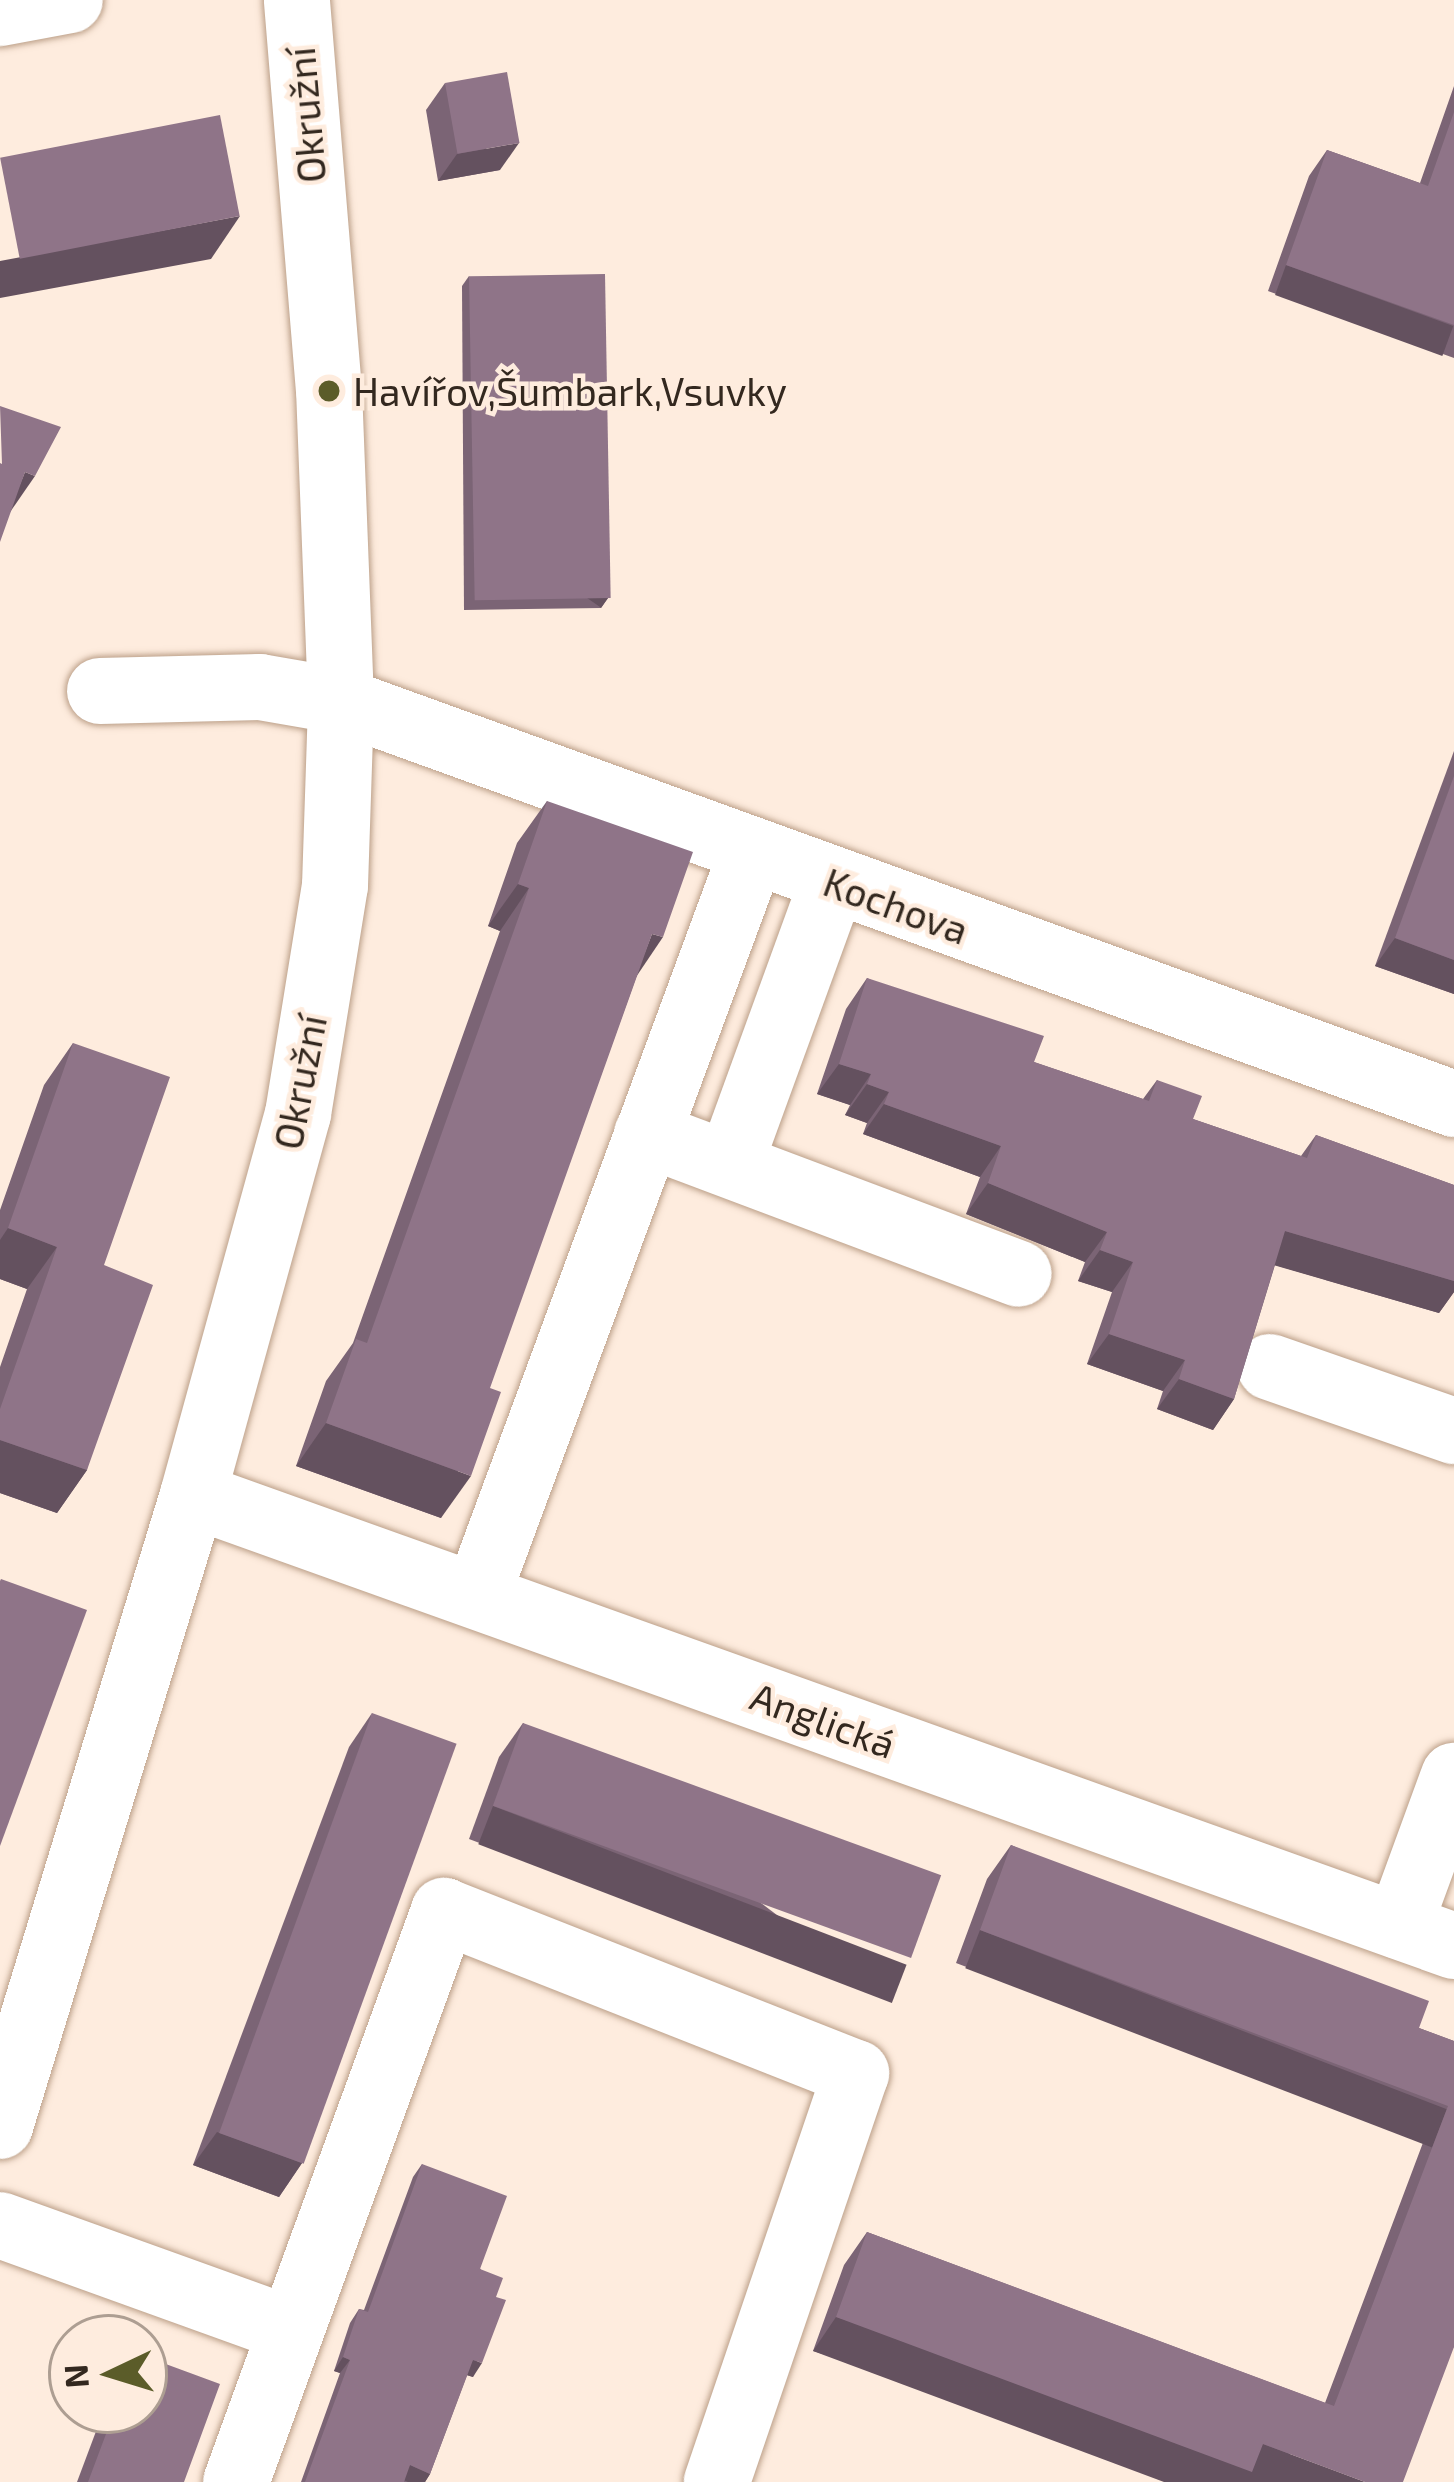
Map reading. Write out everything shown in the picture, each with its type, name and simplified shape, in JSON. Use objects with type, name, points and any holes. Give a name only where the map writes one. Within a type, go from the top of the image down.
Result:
[{"type":"street","points":[[0,13],[70,0]]},
{"type":"street","name":"Okružní","points":[[0,2126],[193,1495],[298,1114],[335,886],[341,701],[329,391],[297,0]]},
{"type":"street","name":"Kochova","points":[[100,691],[260,687],[341,701],[751,855],[1454,1104]]},
{"type":"street","points":[[477,1596],[751,855]]},
{"type":"street","points":[[731,1162],[832,883]]},
{"type":"street","points":[[647,1134],[1019,1274]]},
{"type":"street","points":[[1270,1367],[1454,1431]]},
{"type":"street","name":"Anglická","points":[[193,1495],[1426,1936]]},
{"type":"street","points":[[1426,1936],[1454,1776]]},
{"type":"street","points":[[236,2482],[444,1911],[856,2073],[717,2482]]},
{"type":"street","points":[[0,2224],[291,2330]]},
{"type":"building","points":[[507,72],[520,143],[457,154],[445,83]]},
{"type":"building","points":[[1454,112],[1454,325],[1286,265],[1327,150],[1428,186]]},
{"type":"building","points":[[220,115],[240,216],[20,259],[0,158]]},
{"type":"building","points":[[605,274],[611,598],[475,600],[469,276]]},
{"type":"building","points":[[0,406],[61,427],[35,476],[25,472],[0,542],[2,464]]},
{"type":"building","points":[[1454,776],[1454,960],[1395,938]]},
{"type":"building","points":[[547,801],[693,852],[663,937],[652,934],[490,1388],[501,1392],[471,1476],[326,1423],[356,1339],[367,1343],[529,888],[518,884]]},
{"type":"building","points":[[867,978],[1044,1036],[1034,1062],[1149,1101],[1157,1080],[1202,1096],[1193,1119],[1307,1158],[1316,1135],[1454,1185],[1454,1281],[1285,1231],[1234,1399],[1179,1379],[1185,1360],[1109,1334],[1133,1262],[1100,1250],[1107,1232],[988,1183],[1001,1146],[884,1104],[889,1092],[867,1084],[871,1074],[839,1064]]},
{"type":"building","points":[[73,1043],[170,1077],[104,1265],[153,1285],[87,1470],[0,1440],[0,1409],[57,1247],[8,1228]]},
{"type":"building","points":[[0,1581],[87,1610],[0,1846]]},
{"type":"building","points":[[372,1713],[457,1744],[304,2164],[219,2133]]},
{"type":"building","points":[[523,1723],[941,1875],[911,1958],[493,1806]]},
{"type":"building","points":[[1011,1845],[1429,2001],[1419,2028],[1454,2041],[1454,2347],[1403,2482],[1365,2482],[1263,2444],[1252,2472],[836,2317],[867,2232],[1334,2406],[1448,2106],[980,1930]]},
{"type":"building","points":[[422,2164],[507,2196],[480,2269],[503,2278],[496,2297],[506,2300],[482,2363],[473,2360],[430,2474],[410,2465],[404,2482],[305,2482],[350,2360],[343,2357],[359,2309],[368,2312]]},
{"type":"building","points":[[168,2365],[220,2384],[184,2482],[88,2482],[106,2434],[168,2434]]},
{"type":"place","name":"Havířov,Šumbark,Vsuvky","points":[[329,391]]}]
